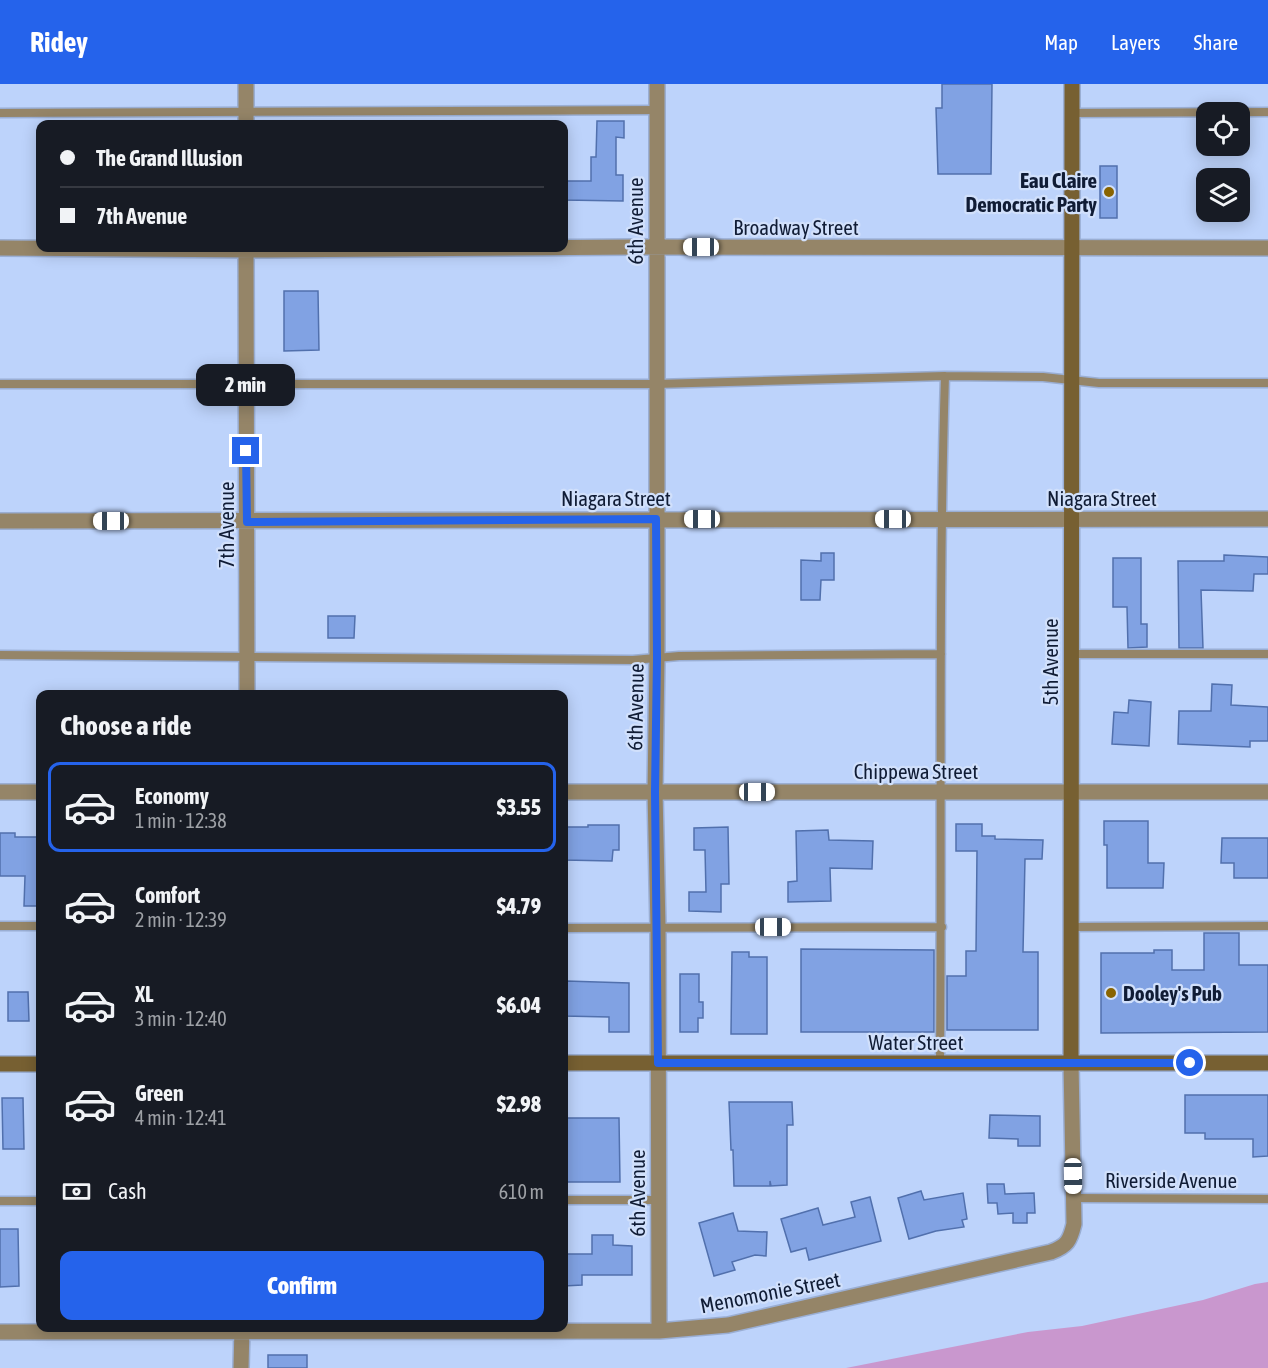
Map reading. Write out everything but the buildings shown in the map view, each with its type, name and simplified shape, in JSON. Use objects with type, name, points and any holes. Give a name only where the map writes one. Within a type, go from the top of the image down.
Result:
[{"type":"main road","name":"5th Avenue","points":[[1071,1063],[1072,84]]},
{"type":"main road","name":"Water Street","points":[[568,1063],[1268,1063]]},
{"type":"main road","points":[[0,1064],[36,1064]]},
{"type":"street","points":[[246,84],[246,118]]},
{"type":"street","name":"6th Avenue","points":[[657,84],[655,792],[658,927],[658,1331]]},
{"type":"street","name":"Broadway Street","points":[[568,247],[1268,248]]},
{"type":"street","name":"Broadway Street","points":[[0,248],[36,248]]},
{"type":"street","name":"7th Avenue","points":[[246,252],[247,690]]},
{"type":"street","name":"Niagara Street","points":[[0,521],[1268,519]]},
{"type":"street","points":[[0,792],[36,792]]},
{"type":"street","name":"Chippewa Street","points":[[568,792],[1268,792]]},
{"type":"street","name":"5th Avenue","points":[[1070,1239],[1074,1224],[1071,1063]]},
{"type":"street","name":"Menomonie Street","points":[[568,1331],[658,1331],[740,1323],[1051,1252],[1065,1247],[1070,1239]]},
{"type":"street","name":"Menomonie Street","points":[[0,1332],[36,1332]]},
{"type":"street","points":[[241,1368],[242,1332]]},
{"type":"lane","points":[[0,113],[246,118],[657,110]]},
{"type":"lane","points":[[1072,113],[1268,112]]},
{"type":"lane","points":[[940,1063],[941,519],[945,376]]},
{"type":"lane","points":[[0,384],[656,384],[945,376],[1043,377],[1099,383],[1268,383]]},
{"type":"lane","points":[[0,655],[633,660],[679,656],[941,654]]},
{"type":"lane","points":[[1071,654],[1268,654]]},
{"type":"lane","points":[[0,926],[36,926]]},
{"type":"lane","points":[[1071,927],[1268,926]]},
{"type":"lane","points":[[568,928],[942,927]]},
{"type":"lane","name":"Riverside Avenue","points":[[1073,1198],[1268,1199]]},
{"type":"lane","points":[[568,1200],[658,1200]]},
{"type":"lane","points":[[0,1201],[36,1201]]},
{"type":"shaded area","points":[[1268,1282],[1268,1368],[846,1368],[1028,1332],[1082,1326],[1203,1300]]},
{"type":"place","name":"Eau Claire Democratic Party","points":[[1109,192]]},
{"type":"place","name":"Dooley's Pub","points":[[1111,993]]},
{"type":"route","points":[[246,451],[247,522],[656,519],[655,792],[658,1063],[1190,1063]]}]
